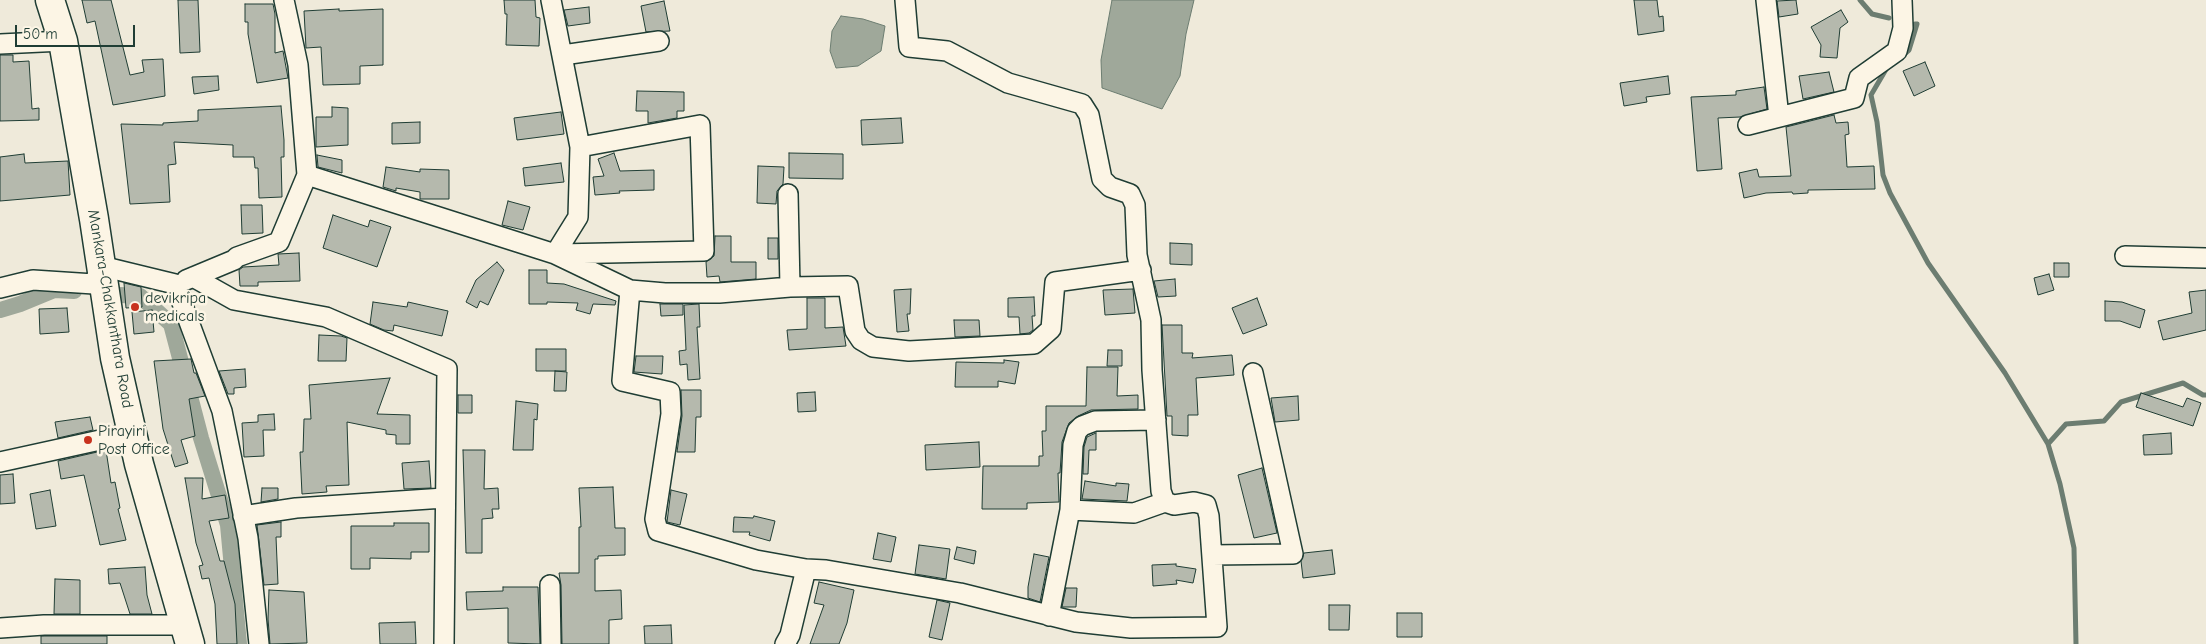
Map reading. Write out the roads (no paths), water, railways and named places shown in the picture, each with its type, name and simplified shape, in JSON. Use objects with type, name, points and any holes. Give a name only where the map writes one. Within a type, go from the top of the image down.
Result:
[{"type":"main road","name":"Mankara-Chakkanthara Road","points":[[50,0],[63,41],[115,358],[132,433],[187,634]]},
{"type":"street","points":[[0,288],[33,280],[94,284],[101,266],[175,284],[193,278],[237,257],[279,242],[307,175],[298,65],[284,0]]},
{"type":"street","points":[[551,0],[580,147],[578,217],[555,254]]},
{"type":"street","points":[[905,0],[909,47],[947,51],[1008,83],[1082,104],[1089,115],[1102,179],[1110,187],[1130,194],[1135,205],[1137,255],[1151,320],[1161,491],[1165,502]]},
{"type":"street","points":[[1766,0],[1778,117]]},
{"type":"street","points":[[1748,125],[1854,98],[1859,78],[1897,51],[1902,28],[1902,0]]},
{"type":"street","points":[[0,44],[63,41]]},
{"type":"street","points":[[563,55],[660,41]]},
{"type":"street","points":[[555,254],[704,251],[700,125],[580,147]]},
{"type":"street","points":[[307,175],[555,254],[630,290],[665,293],[719,293],[790,287],[848,286],[855,331],[861,340],[873,348],[909,351],[1034,344],[1051,329],[1055,282],[1141,270]]},
{"type":"street","points":[[788,194],[790,287]]},
{"type":"street","points":[[2125,256],[2206,258]]},
{"type":"street","points":[[193,278],[234,300],[326,317],[446,369],[444,644]]},
{"type":"street","points":[[175,284],[222,411],[248,538],[259,644]]},
{"type":"street","points":[[630,290],[622,381],[670,392],[671,414],[655,518],[658,531],[756,560],[960,593],[1049,616],[1085,623],[1212,633],[1212,555],[1209,516],[1206,505],[1194,502],[1174,505],[1165,502],[1134,513],[1070,510]]},
{"type":"street","points":[[1212,555],[1293,554],[1253,373]]},
{"type":"street","points":[[1049,616],[1070,510],[1073,445],[1077,431],[1082,426],[1095,421],[1156,420]]},
{"type":"street","points":[[0,462],[132,433]]},
{"type":"street","points":[[243,516],[296,508],[444,498]]},
{"type":"street","points":[[785,644],[790,635],[806,569]]},
{"type":"street","points":[[550,585],[551,644]]},
{"type":"street","points":[[0,628],[44,625],[187,634]]},
{"type":"waterway","points":[[1860,0],[1872,14],[1889,18]]},
{"type":"waterway","points":[[1901,57],[1909,50],[1917,24],[1915,24]]},
{"type":"waterway","points":[[1888,66],[1871,95],[1877,122],[1883,175],[1890,193],[1928,263],[2005,373],[2048,444],[2060,484],[2074,548],[2076,644]]},
{"type":"waterway","points":[[0,310],[54,290],[74,291]]},
{"type":"waterway","points":[[120,295],[140,296],[171,324],[201,438],[228,525],[239,644]]},
{"type":"waterway","points":[[2048,444],[2066,424],[2104,421],[2121,402],[2183,383],[2206,395]]},
{"type":"place","name":"devikripa medicals","points":[[135,307]]},
{"type":"place","name":"Pirayiri Post Office","points":[[88,440]]}]
